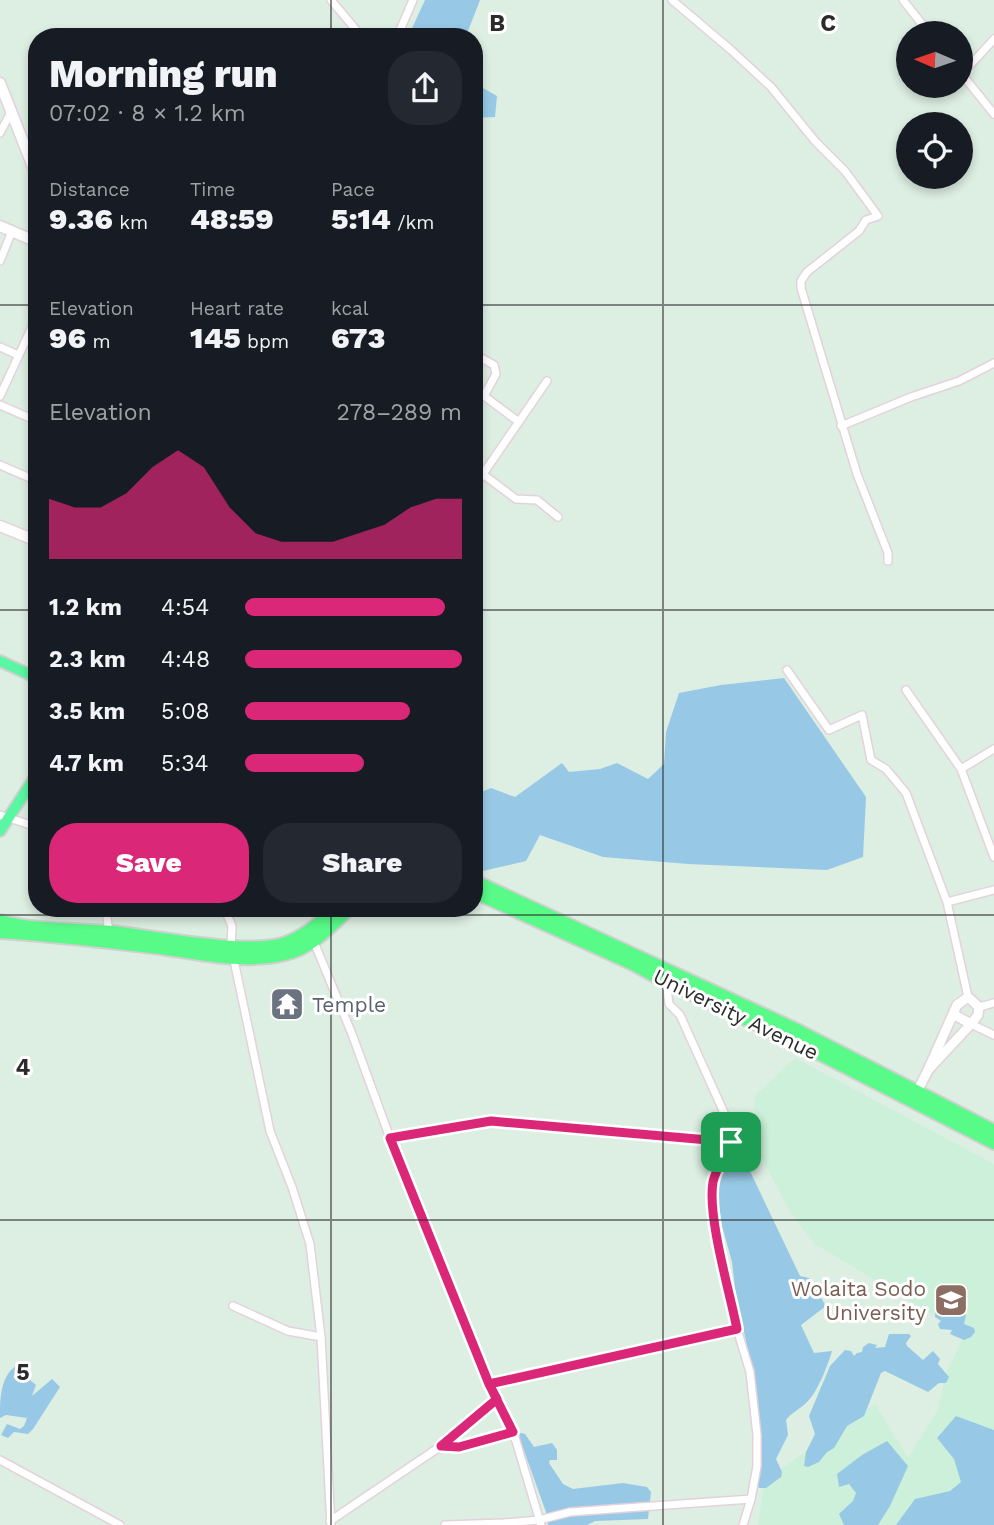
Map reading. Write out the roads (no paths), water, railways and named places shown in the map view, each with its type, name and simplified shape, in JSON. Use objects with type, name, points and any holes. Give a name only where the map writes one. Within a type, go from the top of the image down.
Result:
[{"type":"highway","name":"University Avenue","points":[[483,885],[994,1143]]},
{"type":"highway","name":"University Avenue","points":[[483,896],[634,964],[799,1031],[994,1131]]},
{"type":"highway","points":[[232,952],[281,944],[311,929],[325,917]]},
{"type":"highway","points":[[0,921],[232,952],[286,954],[314,942],[340,917]]},
{"type":"highway","points":[[0,932],[109,937]]},
{"type":"main road","points":[[0,83],[28,153]]},
{"type":"main road","points":[[0,226],[28,238]]},
{"type":"main road","points":[[0,526],[28,537]]},
{"type":"main road","points":[[0,661],[28,674]]},
{"type":"main road","points":[[0,831],[3,816],[28,785]]},
{"type":"street","points":[[331,0],[354,28]]},
{"type":"street","points":[[401,28],[413,0]]},
{"type":"street","points":[[672,0],[771,87],[816,141],[845,170],[878,216],[866,220],[859,230],[807,272],[801,281],[801,293],[819,343],[841,426],[888,553],[888,561]]},
{"type":"street","points":[[903,0],[920,21]]},
{"type":"street","points":[[973,61],[994,39]]},
{"type":"street","points":[[973,89],[994,114]]},
{"type":"street","points":[[0,133],[12,110]]},
{"type":"street","points":[[0,261],[12,232]]},
{"type":"street","points":[[0,396],[28,336]]},
{"type":"street","points":[[0,347],[19,355]]},
{"type":"street","points":[[483,359],[494,365],[496,370],[484,396],[519,422]]},
{"type":"street","points":[[841,426],[959,380],[994,363]]},
{"type":"street","points":[[547,381],[484,475],[516,499],[537,500],[558,517]]},
{"type":"street","points":[[0,405],[28,417]]},
{"type":"street","points":[[0,465],[28,477]]},
{"type":"street","points":[[788,670],[830,730],[862,715],[871,760],[886,769],[906,793],[947,902],[968,997],[979,1007]]},
{"type":"street","points":[[906,690],[961,769],[994,857]]},
{"type":"street","points":[[961,769],[994,749]]},
{"type":"street","points":[[3,816],[28,824]]},
{"type":"street","points":[[947,902],[994,890]]},
{"type":"street","points":[[107,917],[109,937]]},
{"type":"street","points":[[228,917],[232,926],[232,952],[270,1131],[310,1244],[321,1337],[331,1523]]},
{"type":"street","points":[[314,942],[489,1384],[513,1432],[540,1522]]},
{"type":"street","points":[[668,977],[669,1004],[680,1015],[730,1126],[731,1142],[713,1181],[713,1194],[715,1222],[737,1329],[750,1372],[757,1436],[757,1466],[743,1525]]},
{"type":"street","points":[[917,1092],[957,1005],[968,997]]},
{"type":"street","points":[[979,1007],[994,1003]]},
{"type":"street","points":[[928,1070],[971,1024],[978,1015],[979,1007]]},
{"type":"street","points":[[953,1014],[994,1035]]},
{"type":"street","points":[[390,1138],[491,1121],[731,1142]]},
{"type":"street","points":[[233,1306],[288,1331],[321,1337]]},
{"type":"street","points":[[489,1384],[737,1329]]},
{"type":"street","points":[[331,1523],[441,1446],[497,1399]]},
{"type":"street","points":[[441,1446],[459,1447],[513,1432]]},
{"type":"street","points":[[0,1460],[120,1525]]},
{"type":"street","points":[[445,1525],[540,1522],[570,1512],[751,1499]]},
{"type":"place","name":"Temple","points":[[287,1004]]},
{"type":"place","name":"Wolaita Sodo University","points":[[951,1300]]}]
